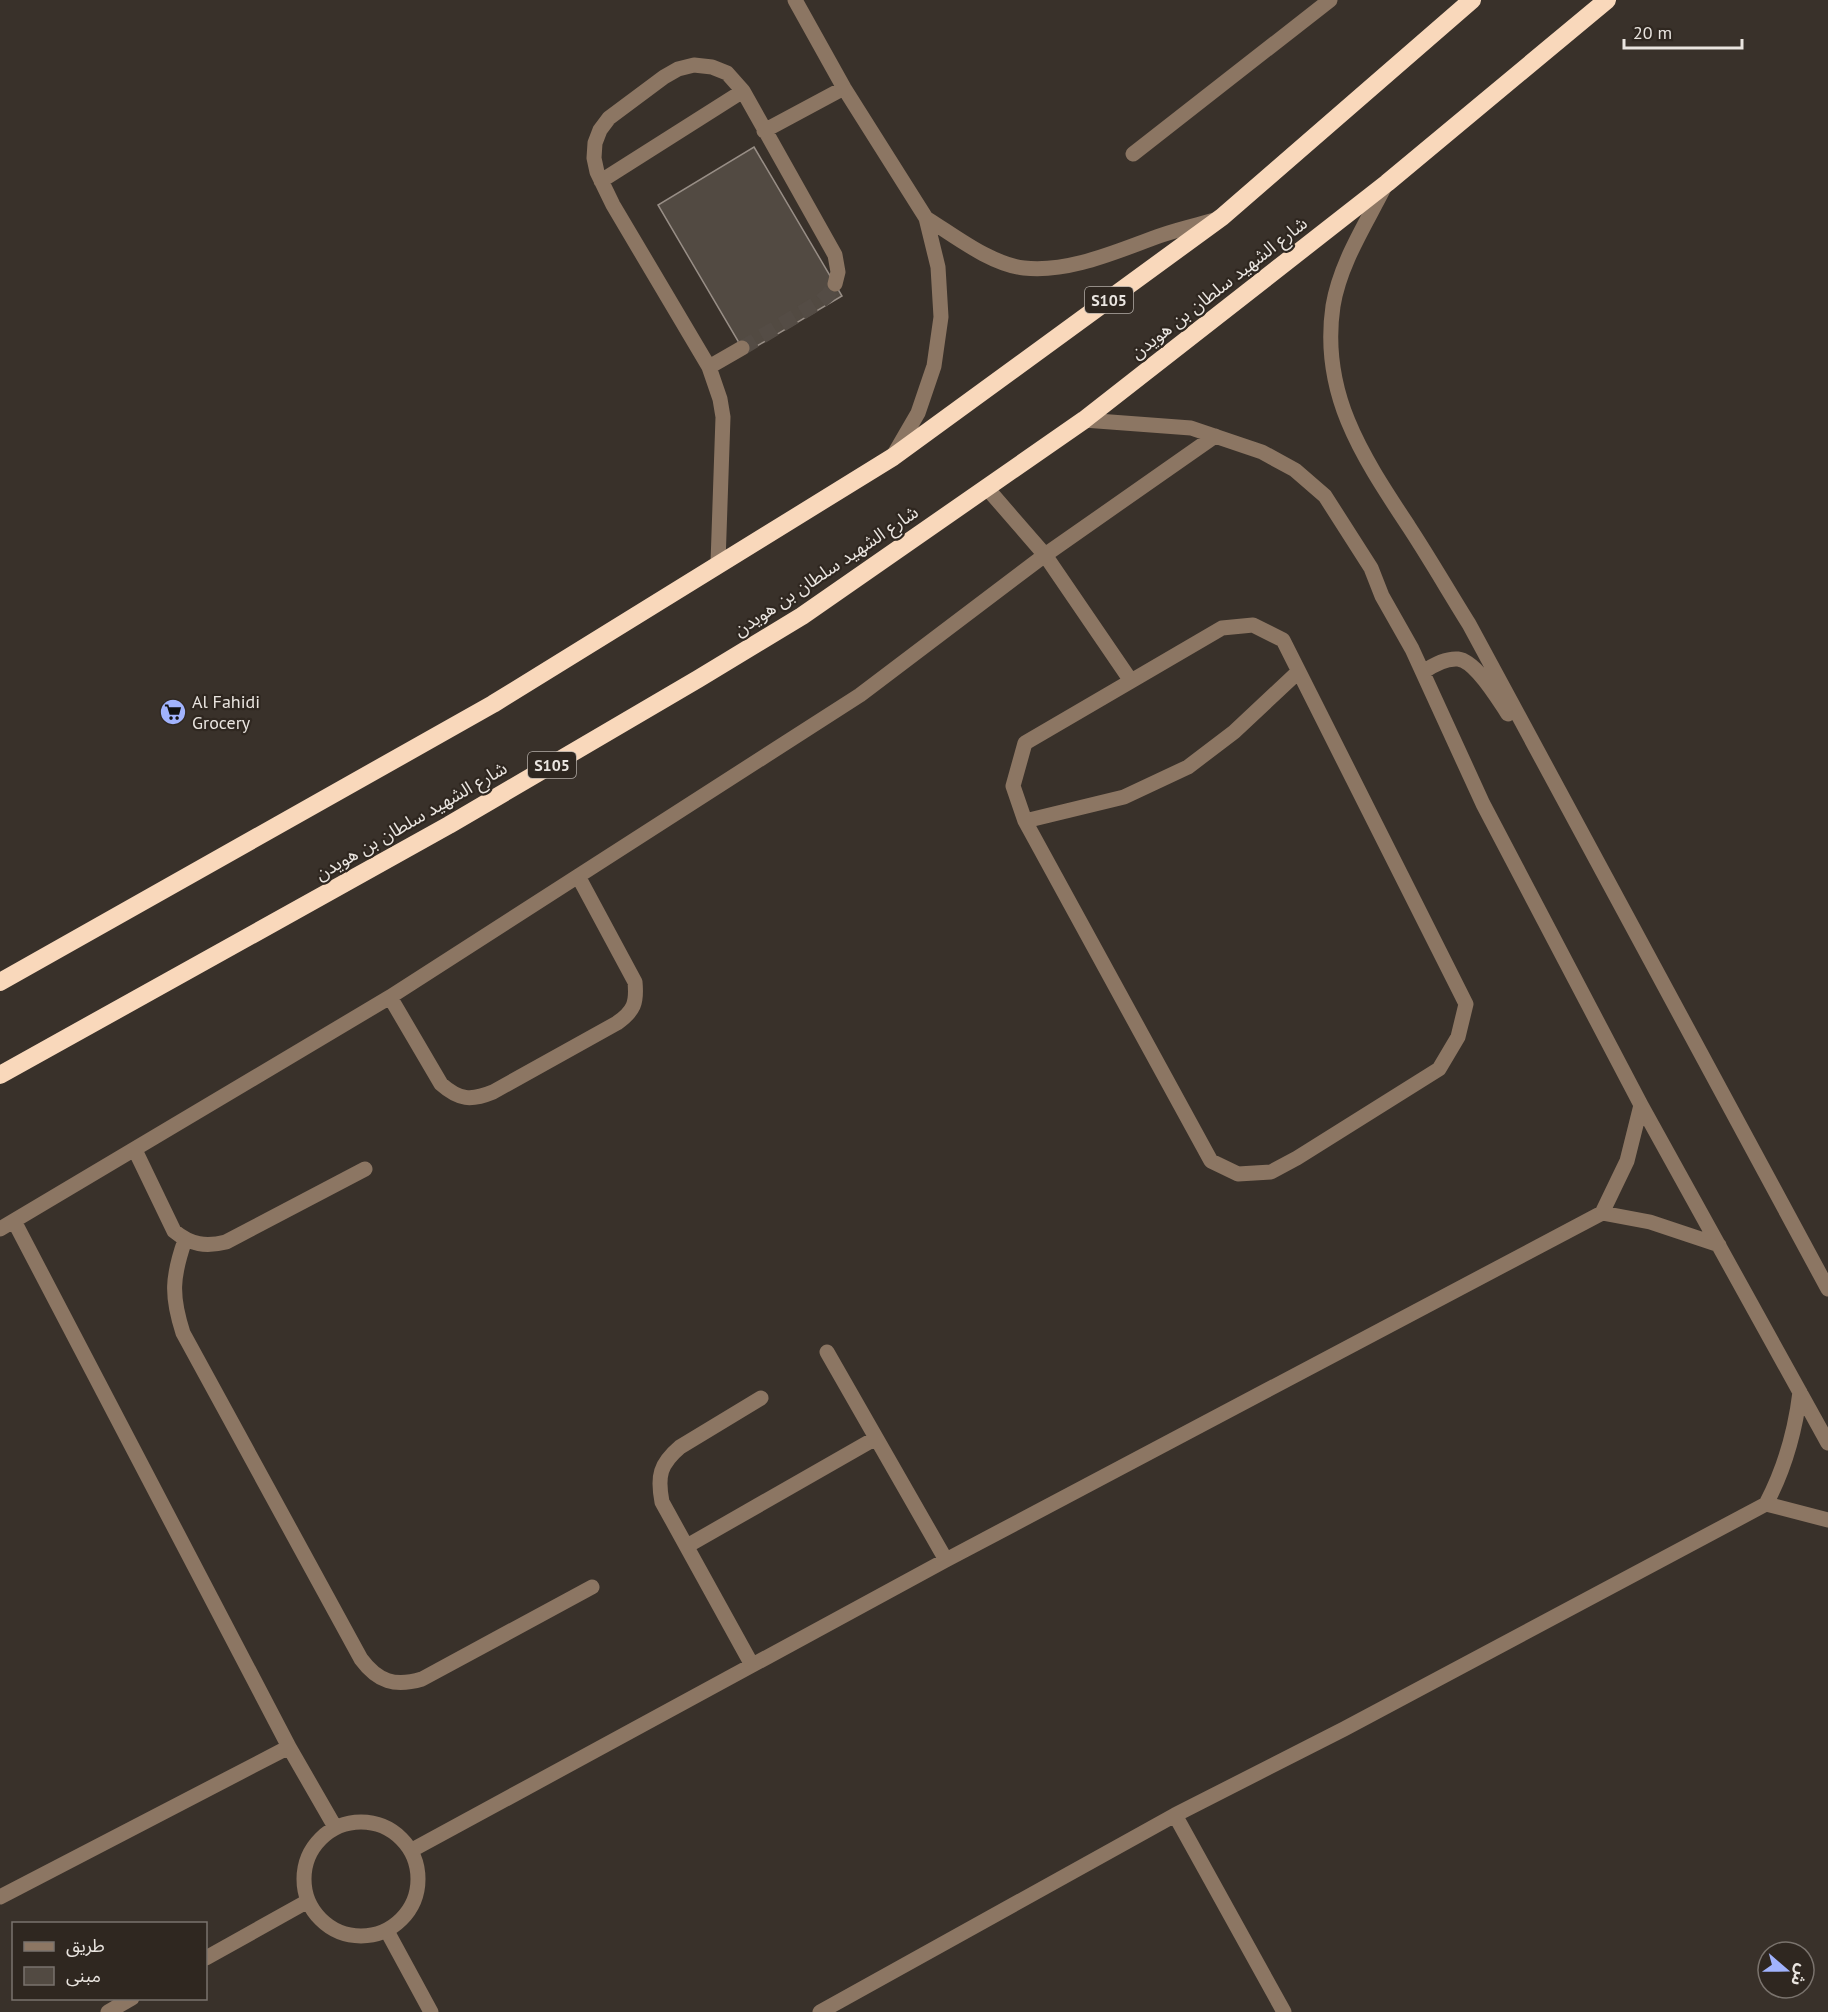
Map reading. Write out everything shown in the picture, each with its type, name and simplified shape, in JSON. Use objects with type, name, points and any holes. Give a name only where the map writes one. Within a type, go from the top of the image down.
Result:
[{"type":"highway","name":"S105","points":[[0,982],[493,704],[893,457],[1222,217],[1472,0]]},
{"type":"highway","name":"شارع الشهيد سلطان بن هويدن","points":[[0,1075],[449,825],[802,616],[1084,420],[1387,183],[1607,0]]},
{"type":"street","points":[[795,0],[844,88],[926,218],[938,267],[941,317],[934,366],[918,413],[893,457]]},
{"type":"street","points":[[1133,154],[1330,0]]},
{"type":"street","points":[[718,563],[723,417],[720,399],[709,367],[597,172],[594,158],[595,143],[600,130],[620,108],[678,69],[694,65],[712,66],[727,73],[743,91],[835,255],[838,272],[835,284]]},
{"type":"street","points":[[764,131],[844,88]]},
{"type":"street","points":[[602,180],[743,91]]},
{"type":"street","points":[[1387,183],[1345,264],[1333,305],[1330,347],[1335,388],[1357,441],[1379,484],[1410,528],[1469,624],[1828,1289]]},
{"type":"street","points":[[926,218],[989,257],[1023,268],[1060,267],[1109,255],[1222,217]]},
{"type":"street","points":[[709,367],[742,348]]},
{"type":"street","points":[[1084,420],[1191,428],[1262,452],[1295,470],[1325,496],[1371,568],[1382,596],[1423,672],[1483,804],[1641,1105],[1828,1443]]},
{"type":"street","points":[[0,1229],[390,997],[860,695],[1045,555],[1215,436]]},
{"type":"street","points":[[986,487],[1045,555],[1131,681]]},
{"type":"street","points":[[1253,625],[1283,640],[1466,1004],[1458,1037],[1439,1069],[1271,1172],[1238,1174],[1211,1161],[1025,821],[1013,786],[1025,743],[1131,681],[1222,628],[1253,625]]},
{"type":"street","points":[[1423,672],[1443,661],[1459,659],[1475,669],[1546,768]]},
{"type":"street","points":[[1025,821],[1124,797],[1188,767],[1234,732],[1298,672]]},
{"type":"street","points":[[390,997],[441,1084],[452,1093],[466,1098],[480,1098],[493,1092],[617,1023],[627,1016],[634,1006],[635,982],[578,876]]},
{"type":"street","points":[[412,1850],[946,1560],[1602,1213],[1627,1161],[1641,1105]]},
{"type":"street","points":[[135,1150],[174,1232],[185,1240],[199,1245],[226,1242],[365,1169]]},
{"type":"street","points":[[1602,1213],[1650,1222],[1719,1245]]},
{"type":"street","points":[[14,1221],[289,1747],[335,1827]]},
{"type":"street","points":[[185,1240],[177,1263],[174,1287],[176,1311],[183,1334],[370,1671],[381,1679],[395,1683],[409,1683],[422,1679],[592,1587]]},
{"type":"street","points":[[827,1352],[946,1560]]},
{"type":"street","points":[[820,2012],[1175,1815],[1766,1504],[1790,1450],[1797,1422],[1800,1392]]},
{"type":"street","points":[[752,1665],[662,1502],[659,1487],[661,1471],[668,1457],[680,1447],[760,1398]]},
{"type":"street","points":[[687,1546],[876,1438]]},
{"type":"street","points":[[1766,1504],[1828,1520]]},
{"type":"street","points":[[0,1897],[289,1747]]},
{"type":"street","points":[[1175,1815],[1284,2012]]},
{"type":"street","points":[[357,1821],[378,1823],[398,1834],[412,1850],[418,1868],[419,1887],[413,1905],[402,1920],[387,1931],[369,1936],[350,1936],[332,1930],[318,1917],[308,1901],[303,1880],[307,1859],[318,1840],[335,1827],[357,1821]]},
{"type":"street","points":[[207,1957],[308,1901]]},
{"type":"street","points":[[387,1931],[431,2012]]},
{"type":"street","points":[[108,2012],[129,2000]]},
{"type":"building","points":[[754,147],[842,296],[745,353],[658,205]]},
{"type":"tunnel","points":[[742,348],[821,301],[835,284]]},
{"type":"place","name":"Al Fahidi Grocery","points":[[173,712]]}]
